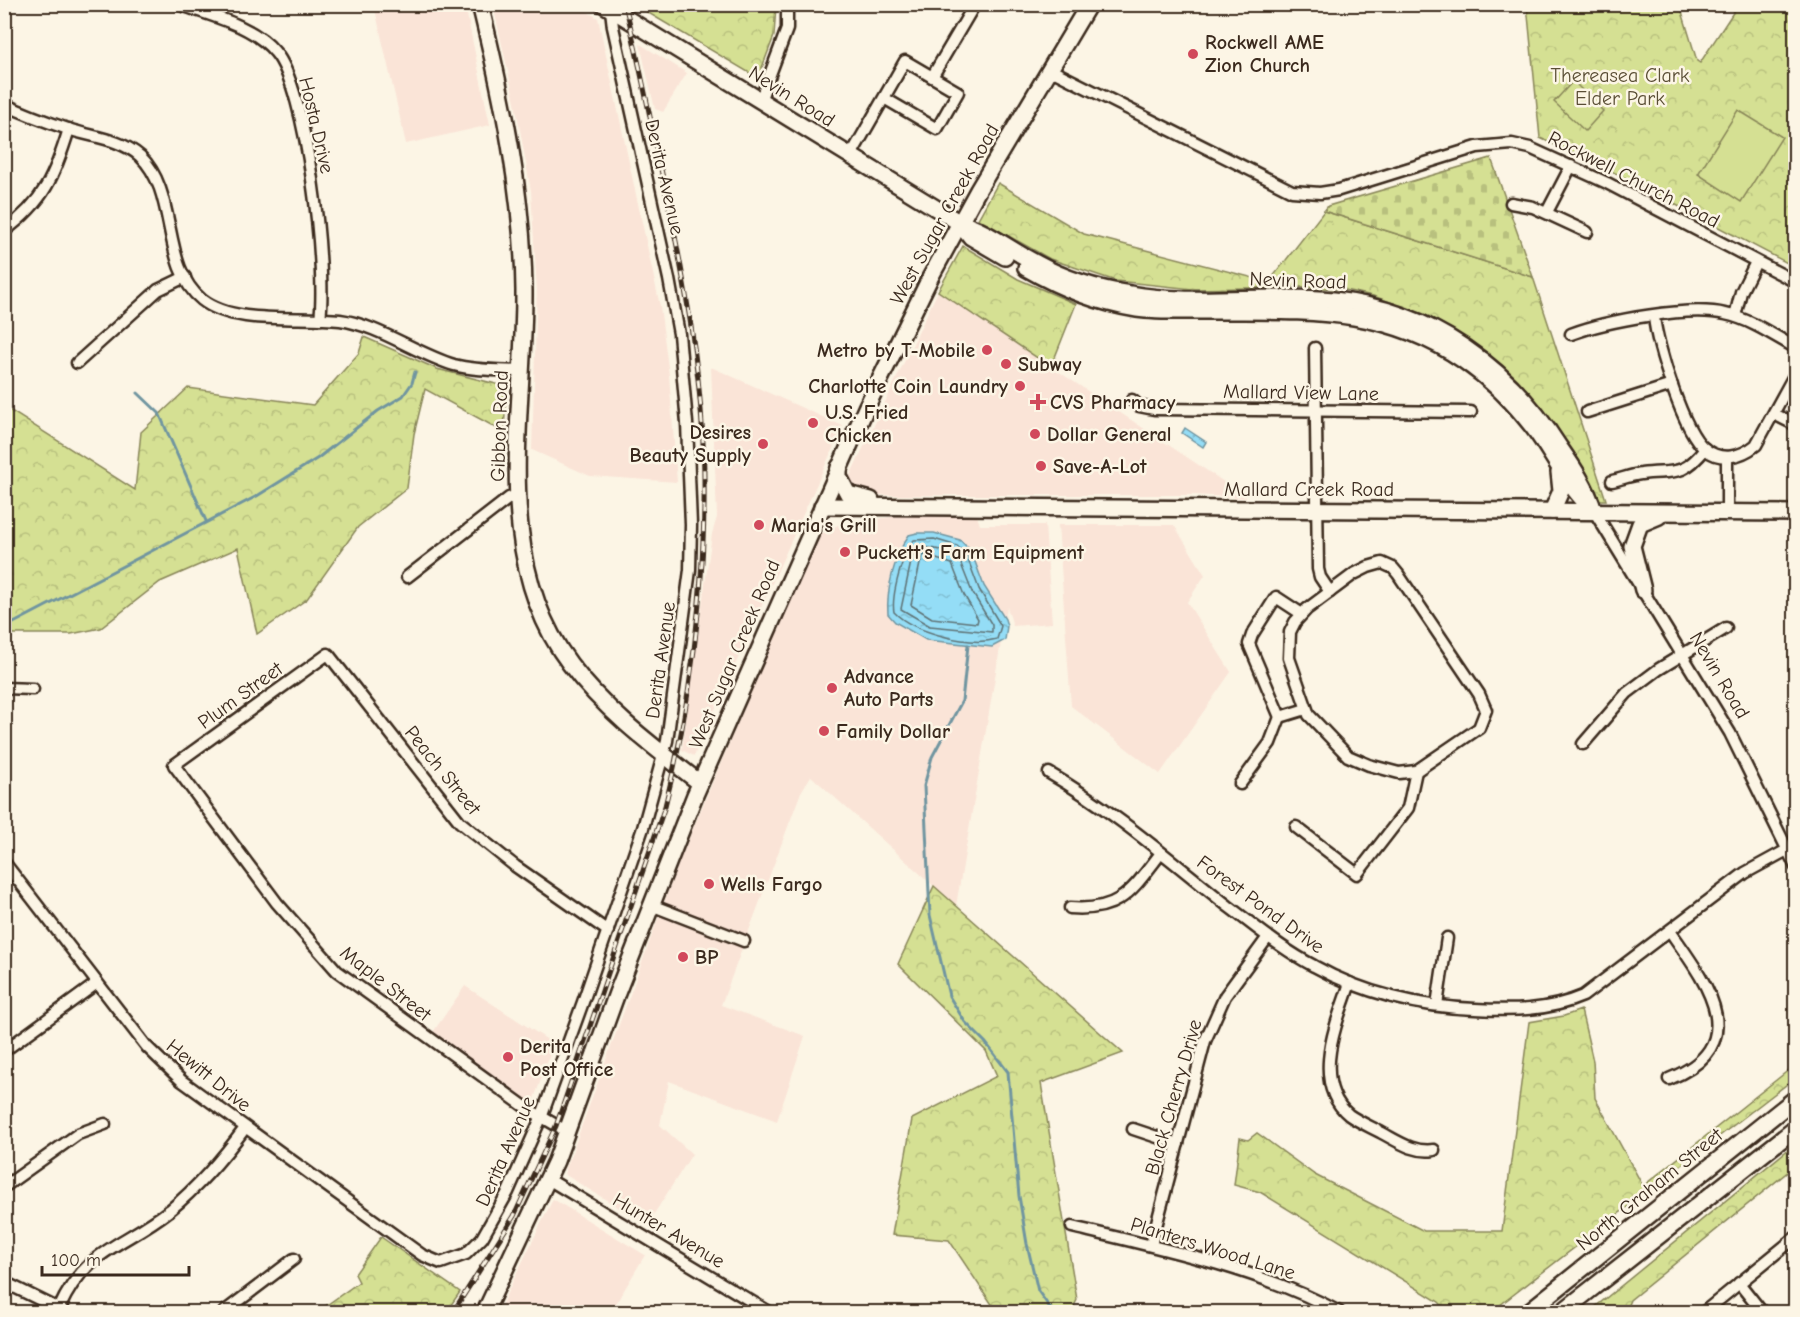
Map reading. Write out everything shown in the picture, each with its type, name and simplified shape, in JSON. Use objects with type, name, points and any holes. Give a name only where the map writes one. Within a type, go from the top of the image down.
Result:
[{"type":"main road","name":"Gibbon Road","points":[[480,4],[509,135],[518,192],[524,289],[519,494],[522,549],[529,578],[555,641],[589,686],[664,754],[700,783]]},
{"type":"main road","name":"West Sugar Creek Road","points":[[485,1312],[568,1132],[651,905],[700,783],[839,467],[898,340],[960,223],[1089,4]]},
{"type":"main road","name":"Nevin Road","points":[[607,7],[960,223],[976,228],[1037,264],[1100,288],[1132,295],[1185,299],[1332,300],[1395,313],[1437,329],[1496,369],[1542,419],[1579,477],[1594,511]]},
{"type":"main road","name":"Nevin Road","points":[[960,223],[971,237],[1048,281],[1137,309],[1332,312],[1365,317],[1400,327],[1432,340],[1488,379],[1533,426],[1572,490],[1594,511]]},
{"type":"main road","points":[[1552,511],[1562,491],[1557,466]]},
{"type":"main road","points":[[839,467],[839,477],[843,487],[854,497],[865,500],[958,500],[968,506]]},
{"type":"main road","name":"Mallard Creek Road","points":[[822,506],[1796,513]]},
{"type":"main road","points":[[1643,590],[1633,558],[1632,546],[1636,530],[1648,519],[1674,512]]},
{"type":"main road","name":"North Graham Street","points":[[1528,1312],[1796,1098]]},
{"type":"main road","points":[[1562,1312],[1796,1128]]},
{"type":"street","name":"Hosta Drive","points":[[178,4],[220,19],[261,40],[275,51],[286,68],[303,139],[318,218],[322,296],[320,319]]},
{"type":"street","points":[[760,101],[787,29],[787,4]]},
{"type":"street","points":[[932,77],[975,4]]},
{"type":"street","name":"Derita Avenue","points":[[441,1263],[466,1254],[482,1238],[508,1192],[541,1118],[608,931],[664,754],[690,570],[692,525],[687,423],[679,334],[669,279],[607,7]]},
{"type":"street","points":[[850,157],[905,61],[958,92],[937,129],[884,98]]},
{"type":"street","name":"Rockwell Church Road","points":[[1051,70],[1292,191],[1320,193],[1339,190],[1492,144],[1530,148],[1571,166],[1796,282]]},
{"type":"street","points":[[4,104],[69,129],[114,142],[131,150],[147,163],[158,183],[185,277],[197,296],[224,312],[352,322],[453,364],[480,369],[522,371]]},
{"type":"street","points":[[4,231],[27,214],[46,191],[58,165],[69,129]]},
{"type":"street","points":[[1547,212],[1571,166]]},
{"type":"street","points":[[1511,202],[1547,212],[1587,232]]},
{"type":"street","points":[[1735,316],[1744,285],[1756,262]]},
{"type":"street","points":[[77,363],[158,290],[185,277]]},
{"type":"street","points":[[1571,334],[1618,320],[1707,311],[1735,316],[1796,348]]},
{"type":"street","points":[[1654,316],[1659,346],[1672,385],[1693,435],[1705,449],[1727,457],[1756,445],[1796,372]]},
{"type":"street","points":[[1315,348],[1318,569],[1320,578],[1330,592]]},
{"type":"street","points":[[1587,412],[1672,385]]},
{"type":"street","name":"Mallard View Lane","points":[[1132,400],[1139,406],[1154,409],[1471,412]]},
{"type":"street","points":[[1774,414],[1796,425]]},
{"type":"street","points":[[1612,481],[1640,474],[1677,473],[1691,465],[1705,449]]},
{"type":"street","points":[[1727,457],[1727,513]]},
{"type":"street","points":[[407,577],[509,498],[519,494]]},
{"type":"street","name":"Nevin Road","points":[[1594,511],[1735,741],[1796,867]]},
{"type":"street","points":[[1382,563],[1393,568],[1484,704],[1485,716],[1479,728],[1416,771],[1399,773],[1356,761],[1337,747],[1306,709],[1289,657],[1290,632],[1302,614],[1368,567],[1382,563]]},
{"type":"street","points":[[1240,784],[1270,743],[1280,717],[1249,644],[1252,635],[1276,597],[1302,614]]},
{"type":"street","points":[[1583,744],[1627,693],[1726,628]]},
{"type":"street","name":"Plum Street","points":[[174,765],[328,654]]},
{"type":"street","name":"Peach Street","points":[[328,654],[460,822],[515,866],[608,931]]},
{"type":"street","points":[[4,688],[33,689]]},
{"type":"street","points":[[1280,717],[1306,709]]},
{"type":"street","name":"Maple Street","points":[[174,765],[283,910],[337,971],[541,1118],[568,1132]]},
{"type":"street","points":[[1296,827],[1357,874],[1408,808],[1416,771]]},
{"type":"street","name":"Forest Pond Drive","points":[[1049,773],[1107,812],[1268,937],[1315,967],[1350,983],[1388,996],[1437,1005],[1506,1011],[1560,1005],[1593,990],[1745,873],[1787,850]]},
{"type":"street","points":[[1070,908],[1101,908],[1123,898],[1161,853]]},
{"type":"street","name":"Hewitt Drive","points":[[4,862],[97,983],[166,1067],[245,1128],[411,1248],[441,1263]]},
{"type":"street","points":[[651,905],[744,941]]},
{"type":"street","points":[[1669,1078],[1687,1071],[1699,1062],[1711,1044],[1716,1021],[1716,1008],[1706,983],[1670,931]]},
{"type":"street","name":"Black Cherry Drive","points":[[1151,1245],[1197,1068],[1214,1018],[1225,996],[1268,937]]},
{"type":"street","points":[[1437,1005],[1447,938]]},
{"type":"street","points":[[4,1051],[97,983]]},
{"type":"street","points":[[1350,983],[1330,1054],[1329,1068],[1334,1094],[1342,1107],[1355,1118],[1409,1147],[1434,1150]]},
{"type":"street","points":[[4,1187],[78,1134],[105,1125]]},
{"type":"street","points":[[4,1282],[62,1311],[66,1293],[88,1263],[110,1246],[153,1222],[178,1203],[211,1171],[245,1128]]},
{"type":"street","points":[[1133,1129],[1178,1144]]},
{"type":"street","name":"Hunter Avenue","points":[[548,1179],[770,1312]]},
{"type":"street","name":"Planters Wood Lane","points":[[1072,1227],[1151,1245],[1273,1282],[1339,1312]]},
{"type":"street","points":[[1704,1312],[1796,1237]]},
{"type":"street","points":[[224,1312],[294,1259]]},
{"type":"street","points":[[1738,1283],[1762,1312]]},
{"type":"shaded area","points":[[374,5],[465,5],[490,125],[406,144]]},
{"type":"shaded area","points":[[493,5],[576,5],[598,18],[660,306],[669,375],[677,482],[590,476],[532,450],[537,290],[531,191],[515,102]]},
{"type":"shaded area","points":[[640,44],[687,73],[663,112],[655,109]]},
{"type":"shaded area","points":[[938,291],[1248,498],[1193,495],[878,495],[855,491],[848,480]]},
{"type":"shaded area","points":[[711,367],[843,426],[694,756],[682,750],[712,534],[717,517]]},
{"type":"shaded area","points":[[898,516],[977,516],[980,525],[1045,525],[1052,623],[1013,626],[1007,607],[956,906],[811,776],[801,792],[721,1005],[805,1036],[777,1121],[669,1081],[660,1125],[692,1154],[647,1225],[564,1174],[680,859],[817,536],[840,524]]},
{"type":"shaded area","points":[[1058,525],[1174,525],[1205,575],[1187,602],[1231,672],[1160,774],[1071,706]]},
{"type":"shaded area","points":[[465,986],[554,1044],[531,1107],[431,1035]]},
{"type":"shaded area","points":[[553,1199],[645,1255],[611,1312],[498,1312]]},
{"type":"green space","points":[[635,5],[776,5],[774,36],[758,78]]},
{"type":"green space","name":"Thereasea Clark Elder Park","points":[[1527,5],[1680,5],[1697,61],[1700,63],[1738,5],[1795,5],[1795,267],[1613,172],[1540,138]]},
{"type":"green space","points":[[1573,81],[1603,111],[1585,131],[1554,102]]},
{"type":"green space","points":[[1738,110],[1782,137],[1741,202],[1698,174]]},
{"type":"green space","points":[[1491,158],[1533,277],[1324,211],[1328,206]]},
{"type":"green space","points":[[998,183],[1084,234],[1269,282],[1324,211],[1533,277],[1606,500],[1597,500],[1504,370],[1464,337],[1424,314],[1373,296],[1340,289],[1306,287],[1193,289],[1116,281],[1050,259],[978,219]]},
{"type":"green space","points":[[963,246],[1018,279],[1076,304],[1051,367],[938,291]]},
{"type":"green space","points":[[364,337],[437,369],[500,385],[506,396],[504,432],[425,389],[414,434],[407,488],[358,527],[307,599],[257,634],[238,548],[160,582],[101,628],[71,634],[5,634],[5,407],[135,490],[141,432],[188,388],[313,405],[359,353]]},
{"type":"green space","points":[[934,886],[1123,1053],[1041,1083],[1077,1300],[1071,1312],[997,1312],[949,1240],[892,1235],[912,1119],[997,1076],[986,1051],[898,964]]},
{"type":"green space","points":[[1581,1010],[1593,1061],[1595,1098],[1643,1186],[1795,1065],[1795,1078],[1491,1312],[1448,1312],[1439,1302],[1260,1192],[1234,1185],[1240,1138],[1248,1140],[1257,1133],[1315,1175],[1424,1231],[1502,1231],[1529,1022],[1564,1016]]},
{"type":"green space","points":[[1795,1144],[1795,1166],[1630,1300],[1625,1312],[1589,1312]]},
{"type":"green space","points":[[381,1237],[460,1292],[446,1312],[317,1312],[359,1282],[355,1274]]},
{"type":"water","points":[[1185,428],[1206,442],[1203,447],[1182,433]]},
{"type":"water","points":[[934,533],[960,540],[971,551],[984,586],[1005,619],[1007,626],[1005,640],[992,647],[926,640],[895,622],[888,614],[888,594],[892,573],[909,535]]},
{"type":"waterway","points":[[4,628],[257,496],[318,458],[378,411],[403,396],[412,383],[415,372]]},
{"type":"waterway","points":[[138,393],[159,413],[206,521]]},
{"type":"waterway","points":[[968,645],[962,701],[932,757],[924,786],[930,915],[949,996],[965,1022],[985,1042],[1008,1072],[1019,1196],[1027,1244],[1038,1291],[1053,1312]]},
{"type":"railway","points":[[453,1312],[514,1216],[556,1126],[665,806],[676,759],[693,660],[704,508],[704,458],[698,378],[678,253],[625,4]]},
{"type":"place","name":"Rockwell AME Zion Church","points":[[1193,54]]},
{"type":"place","name":"Metro by T-Mobile","points":[[987,350]]},
{"type":"place","name":"Subway","points":[[1006,364]]},
{"type":"place","name":"Charlotte Coin Laundry","points":[[1020,386]]},
{"type":"place","name":"CVS Pharmacy","points":[[1038,402]]},
{"type":"place","name":"U.S. Fried Chicken","points":[[813,423]]},
{"type":"place","name":"Dollar General","points":[[1035,434]]},
{"type":"place","name":"Desires Beauty Supply","points":[[763,444]]},
{"type":"place","name":"Save-A-Lot","points":[[1041,466]]},
{"type":"place","name":"Maria's Grill","points":[[759,525]]},
{"type":"place","name":"Puckett's Farm Equipment","points":[[845,552]]},
{"type":"place","name":"Advance Auto Parts","points":[[832,688]]},
{"type":"place","name":"Family Dollar","points":[[824,731]]},
{"type":"place","name":"Wells Fargo","points":[[709,884]]},
{"type":"place","name":"BP","points":[[683,957]]},
{"type":"place","name":"Derita Post Office","points":[[508,1057]]}]
